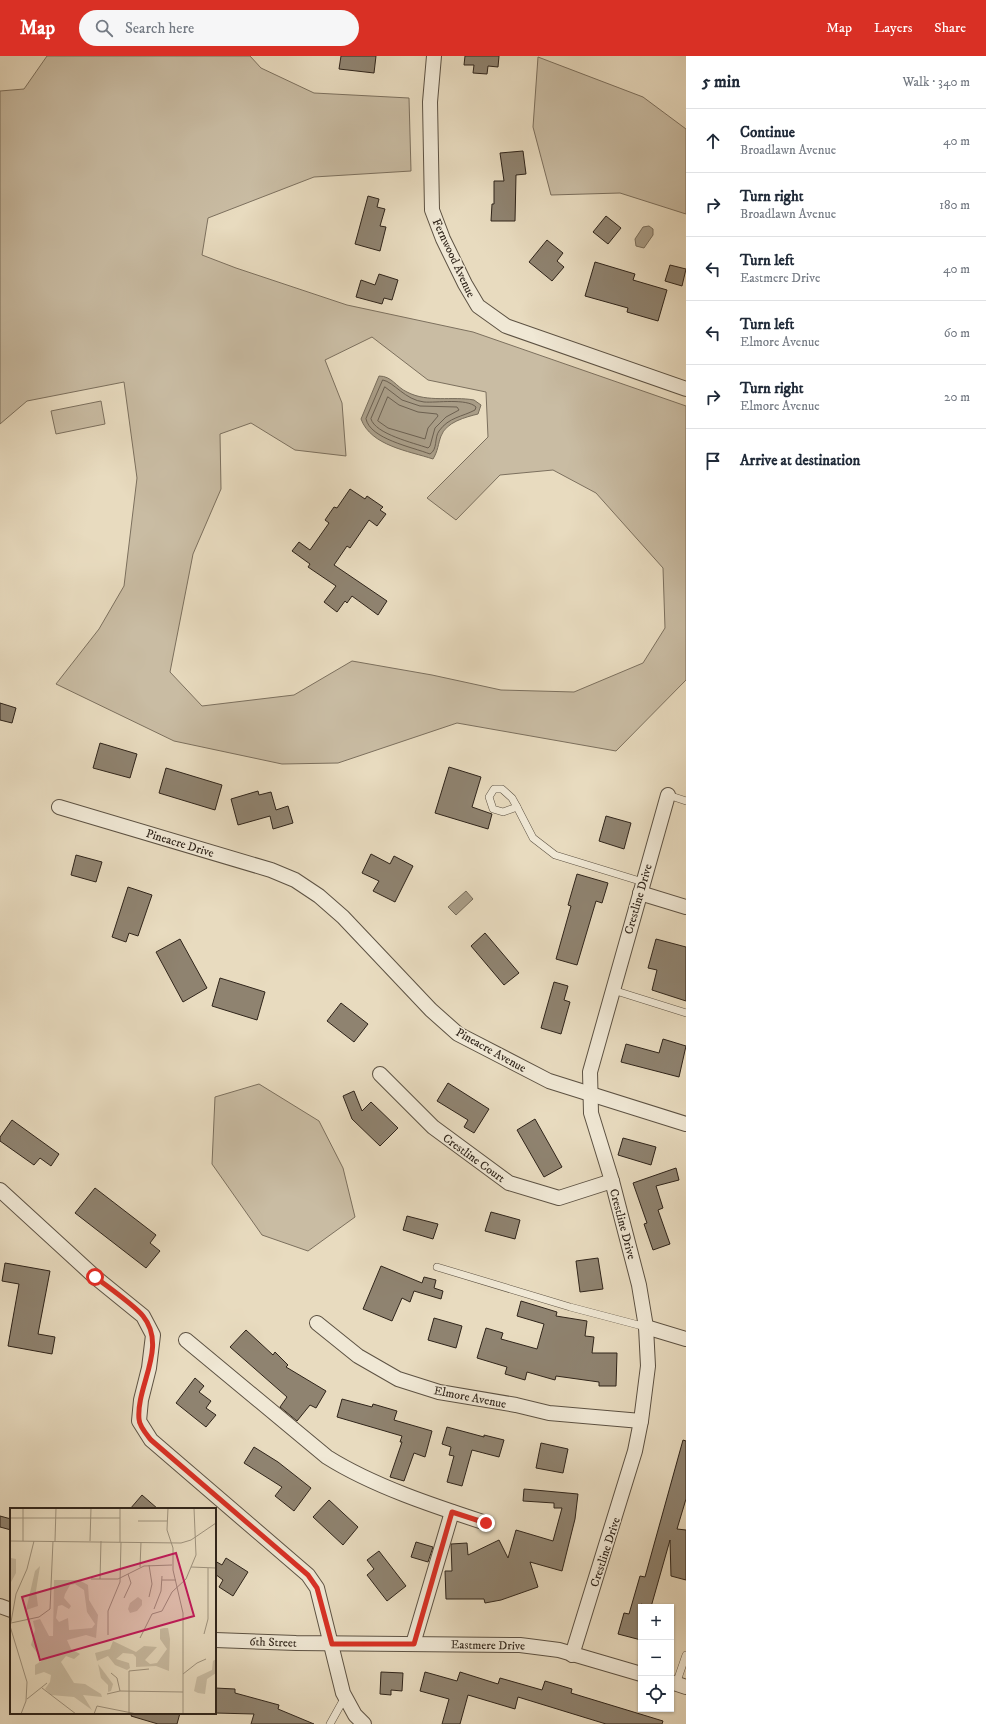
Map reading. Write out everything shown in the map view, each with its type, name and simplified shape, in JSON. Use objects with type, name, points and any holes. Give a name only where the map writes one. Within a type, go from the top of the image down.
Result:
[{"type":"street","name":"Fernwood Avenue","points":[[434,56],[430,102],[432,210],[443,239],[465,284],[478,306],[506,326],[686,389]]},
{"type":"street","name":"Crestline Drive","points":[[572,1655],[618,1511],[635,1451],[641,1421],[648,1366],[646,1327],[639,1285],[612,1182],[591,1113],[590,1072],[668,795]]},
{"type":"street","name":"Pineacre Drive","points":[[59,807],[271,870],[299,882]]},
{"type":"street","name":"Pineacre Avenue","points":[[299,882],[319,896],[343,917],[430,1010],[458,1034],[549,1081],[686,1124]]},
{"type":"street","points":[[642,888],[686,908]]},
{"type":"street","name":"Crestline Court","points":[[380,1074],[433,1128],[509,1183],[559,1198],[612,1182]]},
{"type":"street","points":[[0,1190],[95,1277],[143,1316],[153,1335],[149,1368],[140,1400],[138,1421],[151,1440],[308,1575],[317,1588],[345,1697],[355,1715],[364,1724]]},
{"type":"street","name":"Elmore Avenue","points":[[318,1324],[358,1356],[398,1379],[439,1392],[516,1405],[549,1413],[641,1421]]},
{"type":"street","points":[[646,1327],[686,1339]]},
{"type":"street","points":[[186,1340],[327,1457],[351,1471],[452,1512],[486,1523]]},
{"type":"street","points":[[414,1644],[452,1512]]},
{"type":"street","points":[[0,1606],[10,1610]]},
{"type":"street","name":"6th Street","points":[[216,1640],[332,1644]]},
{"type":"street","name":"Eastmere Drive","points":[[332,1644],[520,1645],[559,1650],[638,1673]]},
{"type":"lane","points":[[668,795],[686,801]]},
{"type":"lane","points":[[517,808],[533,838],[555,855],[642,888]]},
{"type":"lane","points":[[613,990],[686,1013]]},
{"type":"lane","points":[[437,1267],[570,1307],[646,1327]]},
{"type":"lane","points":[[678,1685],[686,1655]]},
{"type":"lane","points":[[330,1724],[345,1697]]},
{"type":"shaded area","points":[[47,56],[250,56],[261,68],[314,93],[409,98],[411,171],[314,177],[208,218],[202,255],[236,268],[347,305],[473,332],[686,406],[686,680],[616,751],[457,723],[338,763],[282,764],[174,741],[56,684],[99,629],[124,586],[137,478],[124,382],[27,401],[0,424],[0,91],[24,89]],"holes":[[[372,337],[428,380],[486,392],[488,437],[427,498],[456,520],[500,475],[553,470],[596,493],[663,568],[665,628],[643,663],[574,692],[501,690],[432,675],[352,661],[294,695],[202,706],[170,672],[193,554],[221,489],[220,434],[251,423],[295,450],[346,456],[342,403],[325,360]]]},
{"type":"shaded area","points":[[538,57],[643,97],[686,129],[686,214],[620,193],[551,195],[533,127]]},
{"type":"shaded area","points":[[101,401],[105,424],[56,434],[51,411]]},
{"type":"shaded area","points":[[259,1084],[319,1121],[343,1168],[355,1217],[308,1251],[262,1235],[212,1164],[215,1097]]},
{"type":"water","points":[[649,226],[653,229],[653,235],[644,248],[636,246],[635,239],[643,227]]},
{"type":"water","points":[[379,376],[383,376],[391,380],[403,390],[415,395],[432,398],[474,400],[481,405],[478,414],[457,421],[447,427],[441,436],[433,459],[402,450],[373,436],[361,419]]},
{"type":"water","points":[[466,891],[473,899],[456,915],[448,907]]},
{"type":"building","points":[[341,56],[376,56],[374,73],[339,69]]},
{"type":"building","points":[[465,56],[499,56],[498,67],[488,66],[487,74],[473,73],[474,65],[464,65]]},
{"type":"building","points":[[523,151],[526,174],[516,175],[515,221],[491,221],[492,204],[494,204],[494,181],[504,181],[500,153]]},
{"type":"building","points":[[368,196],[379,199],[377,207],[385,209],[380,226],[386,227],[380,251],[355,244]]},
{"type":"building","points":[[606,216],[621,228],[608,244],[593,232]]},
{"type":"building","points":[[547,240],[563,253],[557,261],[564,267],[552,281],[529,262]]},
{"type":"building","points":[[595,262],[635,274],[633,280],[667,290],[658,321],[627,312],[628,308],[585,296]]},
{"type":"building","points":[[670,265],[686,269],[682,286],[665,281]]},
{"type":"building","points":[[379,274],[398,280],[392,300],[384,298],[382,304],[356,297],[361,280],[375,285]]},
{"type":"building","points":[[350,489],[365,499],[367,496],[383,507],[380,510],[386,514],[377,526],[369,520],[350,548],[347,546],[334,565],[387,601],[378,615],[352,596],[347,603],[345,601],[337,612],[324,602],[336,586],[308,567],[310,564],[292,551],[299,542],[310,550],[329,523],[325,520],[334,507],[337,508]]},
{"type":"building","points":[[0,703],[16,708],[12,723],[0,720]]},
{"type":"building","points":[[100,743],[137,754],[130,778],[93,768]]},
{"type":"building","points":[[449,767],[481,777],[472,807],[492,814],[488,829],[435,813]]},
{"type":"building","points":[[166,768],[222,785],[215,810],[159,793]]},
{"type":"building","points":[[258,791],[259,795],[271,792],[276,810],[288,806],[293,823],[273,829],[270,816],[238,825],[231,799]]},
{"type":"building","points":[[606,816],[631,823],[624,849],[599,841]]},
{"type":"building","points":[[371,854],[390,864],[394,856],[413,866],[395,902],[373,891],[379,881],[362,873]]},
{"type":"building","points":[[76,855],[102,862],[96,882],[71,875]]},
{"type":"building","points":[[577,874],[608,883],[602,903],[596,901],[577,965],[556,959],[571,906],[568,905]]},
{"type":"building","points":[[128,887],[152,895],[138,936],[129,933],[126,942],[112,937]]},
{"type":"building","points":[[485,933],[519,973],[504,985],[471,946]]},
{"type":"building","points":[[180,939],[207,988],[183,1002],[156,952]]},
{"type":"building","points":[[656,939],[686,947],[686,1001],[652,990],[657,970],[648,968]]},
{"type":"building","points":[[220,978],[265,992],[257,1020],[212,1006]]},
{"type":"building","points":[[554,982],[568,986],[564,1000],[570,1002],[561,1034],[541,1028]]},
{"type":"building","points":[[341,1003],[368,1024],[354,1042],[327,1021]]},
{"type":"building","points":[[663,1039],[686,1046],[679,1077],[621,1062],[626,1044],[659,1053]]},
{"type":"building","points":[[448,1083],[489,1109],[474,1133],[464,1127],[468,1120],[437,1101]]},
{"type":"building","points":[[354,1091],[362,1111],[371,1102],[398,1128],[380,1146],[352,1119],[343,1096]]},
{"type":"building","points":[[535,1119],[562,1167],[544,1177],[517,1130]]},
{"type":"building","points":[[12,1120],[59,1154],[51,1166],[40,1158],[34,1165],[0,1141],[0,1137]]},
{"type":"building","points":[[623,1138],[656,1147],[651,1165],[618,1155]]},
{"type":"building","points":[[676,1168],[679,1180],[656,1186],[663,1208],[658,1210],[670,1244],[653,1250],[644,1224],[647,1223],[633,1183]]},
{"type":"building","points":[[95,1188],[156,1235],[150,1243],[160,1251],[146,1268],[75,1213]]},
{"type":"building","points":[[491,1212],[520,1220],[515,1239],[485,1231]]},
{"type":"building","points":[[407,1216],[438,1224],[433,1239],[403,1230]]},
{"type":"building","points":[[598,1258],[603,1289],[580,1292],[576,1261]]},
{"type":"building","points":[[5,1263],[50,1271],[38,1334],[55,1337],[52,1354],[8,1346],[19,1284],[2,1281]]},
{"type":"building","points":[[381,1266],[422,1283],[424,1277],[436,1280],[434,1288],[443,1291],[441,1299],[414,1291],[410,1302],[402,1298],[392,1321],[363,1309]]},
{"type":"building","points":[[521,1301],[557,1312],[556,1316],[587,1321],[585,1336],[594,1337],[592,1353],[617,1353],[616,1386],[599,1386],[599,1382],[556,1376],[555,1380],[527,1372],[525,1380],[505,1374],[507,1367],[477,1358],[486,1328],[503,1333],[501,1339],[537,1349],[544,1324],[517,1316]]},
{"type":"building","points":[[434,1318],[462,1326],[456,1348],[428,1340]]},
{"type":"building","points":[[246,1330],[273,1355],[275,1352],[288,1365],[286,1367],[326,1391],[316,1408],[310,1405],[297,1421],[280,1407],[287,1397],[230,1347]]},
{"type":"building","points":[[195,1378],[204,1386],[199,1392],[211,1401],[206,1408],[216,1415],[206,1427],[176,1403]]},
{"type":"building","points":[[342,1399],[372,1407],[373,1404],[397,1411],[394,1420],[432,1431],[425,1457],[414,1453],[404,1481],[390,1477],[402,1442],[400,1442],[402,1436],[337,1417]]},
{"type":"building","points":[[447,1427],[484,1437],[484,1435],[504,1440],[499,1457],[472,1450],[462,1486],[447,1482],[454,1456],[449,1455],[451,1447],[442,1444]]},
{"type":"building","points":[[683,1440],[686,1441],[686,1499],[677,1529],[686,1530],[686,1580],[671,1576],[670,1540],[652,1604],[638,1604],[638,1639],[618,1634],[624,1613],[629,1614],[640,1576],[645,1577]]},
{"type":"building","points":[[541,1443],[568,1449],[563,1473],[536,1468]]},
{"type":"building","points":[[254,1447],[278,1462],[311,1488],[294,1511],[275,1496],[282,1487],[244,1463]]},
{"type":"building","points":[[524,1489],[578,1494],[575,1519],[562,1571],[530,1562],[538,1587],[501,1600],[485,1603],[484,1599],[446,1599],[445,1571],[452,1571],[451,1544],[467,1543],[468,1555],[499,1540],[508,1558],[516,1530],[553,1541],[562,1508],[554,1508],[554,1503],[523,1501]]},
{"type":"building","points":[[142,1495],[157,1508],[131,1508]]},
{"type":"building","points":[[329,1500],[358,1527],[343,1545],[313,1517]]},
{"type":"building","points":[[0,1516],[10,1519],[10,1530],[0,1527]]},
{"type":"building","points":[[416,1542],[433,1547],[428,1562],[411,1557]]},
{"type":"building","points":[[379,1551],[406,1586],[387,1601],[367,1575],[374,1569],[367,1560]]},
{"type":"building","points":[[226,1558],[248,1572],[233,1596],[219,1587],[223,1580],[216,1575],[216,1562],[222,1565]]},
{"type":"building","points":[[381,1672],[403,1673],[402,1691],[391,1690],[391,1695],[380,1694]]},
{"type":"building","points":[[425,1672],[457,1681],[460,1672],[498,1684],[500,1678],[542,1690],[545,1681],[572,1689],[571,1693],[663,1721],[662,1724],[606,1724],[518,1697],[515,1709],[468,1695],[460,1724],[442,1724],[449,1699],[420,1691]]},
{"type":"building","points":[[216,1688],[235,1689],[235,1693],[279,1705],[278,1709],[314,1724],[251,1724],[254,1714],[216,1713]]},
{"type":"building","points":[[132,1714],[180,1714],[177,1724],[158,1724],[131,1716]]},
{"type":"route","points":[[95,1277],[143,1316],[153,1335],[149,1368],[140,1400],[138,1421],[151,1440],[308,1575],[317,1588],[332,1644],[414,1644],[448,1531],[452,1512],[486,1523]]}]
